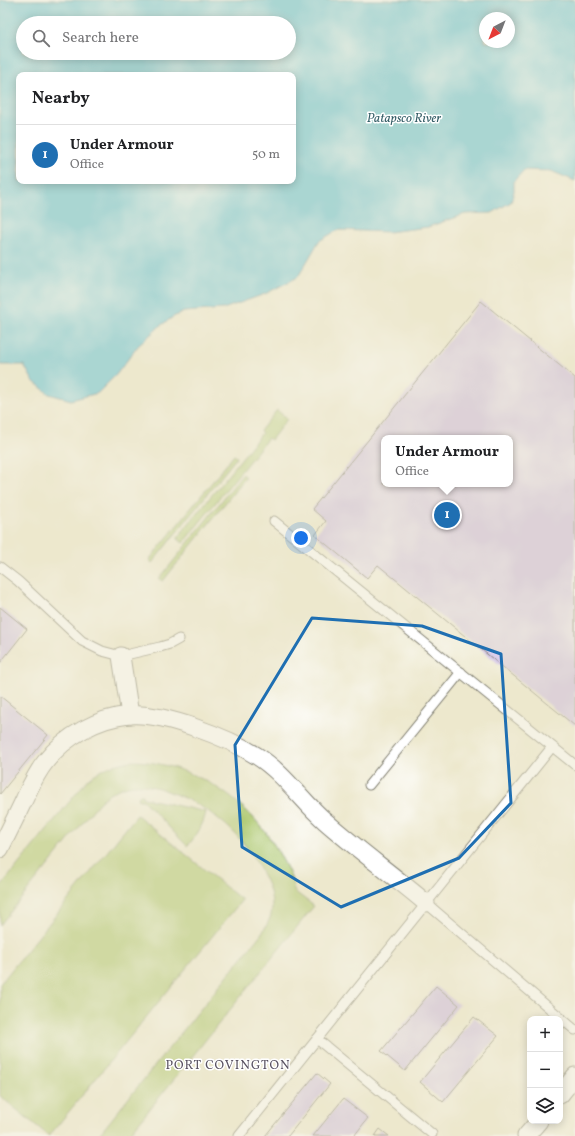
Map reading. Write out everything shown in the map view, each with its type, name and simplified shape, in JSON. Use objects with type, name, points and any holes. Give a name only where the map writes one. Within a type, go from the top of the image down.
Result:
[{"type":"street","points":[[121,656],[130,715]]},
{"type":"street","points":[[0,850],[35,776],[46,760],[60,747],[76,734],[112,718],[130,715],[151,716],[178,722],[210,733],[237,744],[258,757],[294,789],[309,806],[326,821],[426,903]]},
{"type":"street","points":[[563,1091],[575,1076]]},
{"type":"street","points":[[526,1136],[536,1124]]},
{"type":"lane","points":[[274,521],[575,765]]},
{"type":"lane","points":[[0,567],[18,581],[82,641],[102,651],[121,656],[160,647],[179,639]]},
{"type":"lane","points":[[369,785],[461,672]]},
{"type":"lane","points":[[239,1136],[552,747]]},
{"type":"lane","points":[[426,903],[575,1030]]},
{"type":"lane","points":[[316,1039],[432,1134]]},
{"type":"highlighted area","points":[[312,618],[422,626],[501,654],[511,803],[459,858],[341,907],[242,847],[235,745]]},
{"type":"green space","points":[[277,410],[287,419],[271,440],[268,438],[183,543],[177,538],[262,433],[260,431]]},
{"type":"green space","points":[[234,455],[237,457],[152,563],[149,560]]},
{"type":"green space","points":[[243,474],[246,477],[163,581],[159,579]]},
{"type":"green space","points":[[130,761],[153,763],[176,768],[198,777],[218,788],[237,802],[269,837],[287,869],[294,891],[314,906],[128,1136],[98,1136],[261,934],[269,920],[272,910],[270,890],[257,863],[248,849],[227,826],[201,807],[187,799],[158,788],[134,785],[123,787],[113,792],[97,805],[0,925],[0,887],[88,779],[108,767]]},
{"type":"green space","points":[[143,795],[144,798],[206,812],[199,830],[187,846],[143,800],[139,800],[138,797]]},
{"type":"green space","points":[[137,815],[242,900],[49,1136],[0,1096],[0,984]]},
{"type":"water","name":"Patapsco River","points":[[0,0],[575,0],[575,181],[551,171],[524,170],[514,181],[514,191],[511,202],[492,213],[465,214],[428,227],[388,232],[338,230],[319,241],[298,277],[265,294],[223,309],[184,312],[173,317],[160,326],[138,346],[116,375],[98,393],[71,400],[49,394],[33,381],[24,365],[0,365]]},
{"type":"building","points":[[481,301],[575,378],[575,726],[378,565],[367,578],[315,535],[326,521],[312,509]]},
{"type":"building","points":[[0,607],[27,629],[0,663]]},
{"type":"building","points":[[0,696],[48,735],[0,794]]},
{"type":"building","points":[[436,986],[459,1005],[405,1071],[381,1051]]},
{"type":"building","points":[[474,1017],[498,1036],[443,1102],[420,1082]]},
{"type":"building","points":[[317,1073],[330,1084],[288,1136],[265,1136]]},
{"type":"building","points":[[343,1099],[368,1118],[354,1136],[313,1136]]},
{"type":"building","points":[[380,1129],[389,1136],[375,1136]]},
{"type":"place","name":"Under Armour","points":[[447,515]]},
{"type":"district","name":"PORT COVINGTON","points":[[228,1064]]}]
